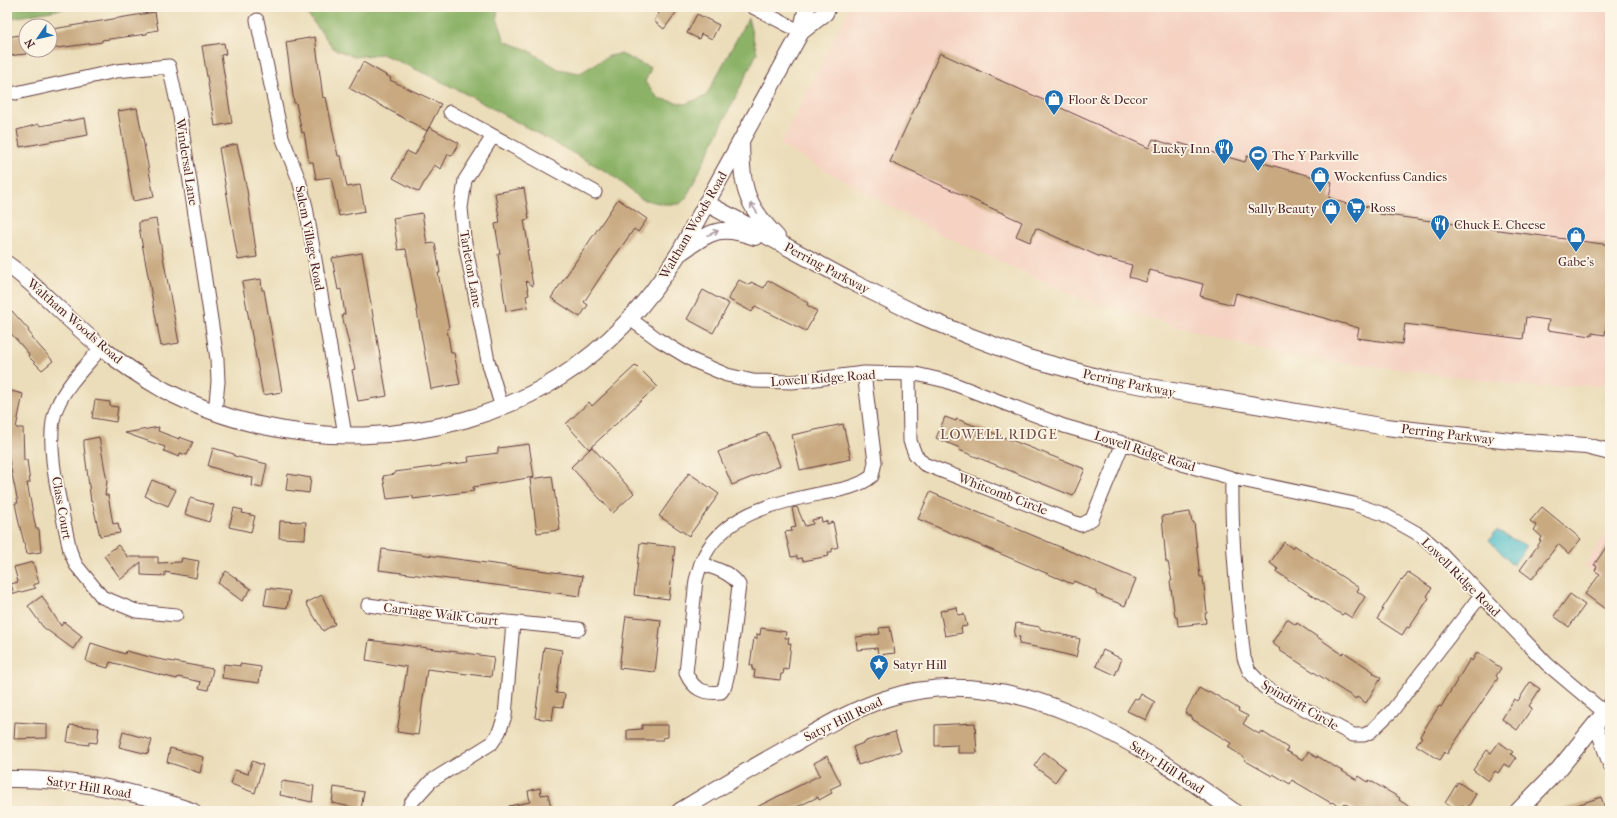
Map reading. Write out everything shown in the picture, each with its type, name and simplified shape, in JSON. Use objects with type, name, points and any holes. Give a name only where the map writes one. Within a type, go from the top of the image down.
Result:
[{"type":"street","points":[[754,7],[801,32]]},
{"type":"street","name":"Waltham Woods Road","points":[[7,264],[40,290],[101,348],[120,362],[164,390],[215,413],[239,421],[284,431],[345,435],[394,433],[421,429],[474,417],[502,408],[561,377],[603,345],[630,319],[661,281],[679,253],[801,32],[807,7]]},
{"type":"street","name":"Waltham Woods Road","points":[[801,32],[825,12],[828,7]]},
{"type":"street","name":"Salem Village Road","points":[[257,20],[282,138],[299,180],[306,207],[345,435]]},
{"type":"street","name":"Windersal Lane","points":[[16,94],[116,71],[169,66],[180,116],[217,359],[218,382],[215,413]]},
{"type":"street","points":[[450,112],[595,192]]},
{"type":"street","name":"Tarleton Lane","points":[[493,136],[465,180],[461,208],[464,238],[488,361],[502,408]]},
{"type":"street","points":[[741,140],[742,172],[747,198],[768,228],[788,248]]},
{"type":"street","name":"Perring Parkway","points":[[706,203],[852,282],[919,315],[1028,358],[1108,380],[1394,428],[1511,441],[1586,446],[1610,452]]},
{"type":"street","points":[[679,253],[717,231],[726,230],[736,231],[788,248]]},
{"type":"street","name":"Lowell Ridge Road","points":[[630,319],[676,352],[710,369],[727,375],[753,381],[777,383],[864,373],[927,376],[960,385],[1064,426],[1122,443],[1182,464],[1232,478],[1354,504],[1384,514],[1422,536],[1441,553],[1547,664],[1603,713]]},
{"type":"street","name":"Class Court","points":[[101,348],[72,382],[60,400],[51,426],[51,445],[70,551],[76,565],[102,597],[136,611],[176,615]]},
{"type":"street","points":[[701,563],[728,573],[739,585],[729,668],[725,686],[721,692],[695,688],[690,682],[686,673],[696,580],[701,563],[711,543],[732,524],[747,515],[786,501],[860,484],[872,476],[875,462],[864,373]]},
{"type":"street","name":"Whitcomb Circle","points":[[909,374],[910,441],[915,454],[924,464],[1081,524],[1092,519],[1122,443]]},
{"type":"street","name":"Perring Parkway","points":[[1586,446],[1610,440]]},
{"type":"street","name":"Spindrift Circle","points":[[1232,478],[1231,522],[1233,550],[1244,658],[1248,671],[1264,687],[1353,735],[1364,735],[1370,732],[1392,711],[1481,595]]},
{"type":"street","name":"Carriage Walk Court","points":[[368,606],[447,616],[579,629]]},
{"type":"street","name":"Carriage Walk Court","points":[[408,811],[411,803],[426,786],[492,743],[499,732],[505,716],[514,623]]},
{"type":"street","name":"Satyr Hill Road","points":[[680,811],[802,739],[849,714],[893,696],[925,689],[946,688],[968,688],[1015,696],[1078,716],[1154,756],[1225,809]]},
{"type":"street","points":[[1603,713],[1610,766]]},
{"type":"street","points":[[1518,811],[1559,769],[1603,713]]},
{"type":"street","name":"Satyr Hill Road","points":[[7,779],[48,780],[110,787],[166,802],[192,811]]},
{"type":"shaded area","points":[[850,7],[1610,7],[1610,385],[1536,387],[1277,354],[1082,299],[936,232],[780,145]]},
{"type":"shaded area","points":[[1610,525],[1610,582],[1585,567]]},
{"type":"green space","points":[[7,7],[73,7],[7,19]]},
{"type":"green space","points":[[302,7],[498,7],[497,18],[505,41],[528,50],[558,69],[580,73],[609,56],[621,54],[651,68],[645,82],[658,98],[685,104],[706,96],[748,18],[757,53],[686,198],[680,204],[663,204],[641,199],[609,173],[466,94],[426,74],[382,54],[355,57],[334,49]]},
{"type":"water","points":[[1496,531],[1527,546],[1513,565],[1489,540]]},
{"type":"building","points":[[650,7],[680,7],[664,29],[654,21],[659,13]]},
{"type":"building","points":[[155,12],[158,30],[147,32],[147,34],[58,48],[58,28]]},
{"type":"building","points":[[697,14],[719,25],[712,39],[701,34],[699,39],[687,33]]},
{"type":"building","points":[[18,35],[18,55],[7,56],[7,37]]},
{"type":"building","points":[[315,37],[323,98],[326,97],[338,156],[341,156],[347,187],[360,185],[365,211],[339,216],[331,177],[316,179],[313,162],[309,162],[304,132],[302,133],[296,103],[294,103],[286,42]]},
{"type":"building","points":[[224,43],[226,54],[221,55],[232,123],[215,126],[202,46]]},
{"type":"building","points":[[940,53],[1149,148],[1153,139],[1178,147],[1179,143],[1245,162],[1247,156],[1264,160],[1263,163],[1332,182],[1329,198],[1350,205],[1350,202],[1372,208],[1371,210],[1380,212],[1379,214],[1610,245],[1610,293],[1605,335],[1592,333],[1592,336],[1547,330],[1549,320],[1526,317],[1523,339],[1405,324],[1402,344],[1357,338],[1359,328],[1236,293],[1233,305],[1200,296],[1203,284],[1150,270],[1146,282],[1129,277],[1132,265],[1098,256],[1036,228],[1030,242],[1016,236],[1022,222],[890,162]]},
{"type":"building","points":[[363,62],[391,78],[390,80],[441,104],[427,131],[349,88]]},
{"type":"building","points":[[137,108],[154,197],[133,201],[118,111]]},
{"type":"building","points":[[85,118],[88,135],[20,147],[17,130],[39,124],[40,126]]},
{"type":"building","points":[[429,127],[459,143],[452,156],[448,154],[441,169],[434,165],[419,192],[393,178],[407,151],[415,155]]},
{"type":"building","points":[[237,144],[247,190],[257,257],[238,260],[219,148]]},
{"type":"building","points":[[524,188],[529,219],[524,220],[533,286],[526,281],[529,295],[526,296],[528,307],[506,311],[495,224],[500,223],[495,193]]},
{"type":"building","points":[[618,199],[647,219],[638,232],[634,229],[601,276],[584,302],[588,305],[580,317],[551,298]]},
{"type":"building","points":[[422,213],[427,244],[435,243],[440,273],[438,273],[449,328],[447,329],[451,353],[454,353],[460,384],[431,389],[406,249],[398,250],[393,218]]},
{"type":"building","points":[[156,219],[179,343],[161,346],[139,227],[139,222]]},
{"type":"building","points":[[362,253],[387,396],[358,401],[352,370],[355,369],[342,315],[345,314],[341,289],[338,290],[332,258]]},
{"type":"building","points":[[261,279],[282,392],[263,395],[242,282]]},
{"type":"building","points":[[739,280],[749,285],[751,282],[764,288],[768,280],[808,303],[807,305],[817,311],[806,331],[755,306],[752,312],[728,299]]},
{"type":"building","points":[[703,290],[729,304],[713,333],[687,319]]},
{"type":"building","points":[[12,311],[29,330],[28,331],[32,336],[31,337],[53,361],[42,370],[28,356],[29,354],[7,329],[7,316]]},
{"type":"building","points":[[636,365],[657,386],[589,449],[566,424],[589,402],[592,406]]},
{"type":"building","points":[[7,390],[23,394],[16,428],[23,428],[24,460],[27,460],[30,483],[27,483],[36,529],[39,529],[41,552],[27,554],[19,523],[15,503],[18,503],[8,455]]},
{"type":"building","points":[[95,400],[110,402],[110,406],[118,407],[116,422],[92,418]]},
{"type":"building","points":[[945,417],[956,421],[957,419],[1085,469],[1073,496],[959,450],[960,448],[936,438]]},
{"type":"building","points":[[843,424],[851,459],[800,470],[792,435]]},
{"type":"building","points":[[159,427],[158,431],[179,439],[179,437],[193,442],[187,455],[180,453],[179,457],[164,451],[165,447],[125,433]]},
{"type":"building","points":[[767,432],[780,466],[732,485],[718,452]]},
{"type":"building","points":[[99,437],[107,481],[105,495],[108,495],[113,524],[118,523],[120,533],[100,536],[92,501],[91,502],[84,446],[84,440]]},
{"type":"building","points":[[529,444],[534,477],[473,487],[474,491],[413,499],[413,496],[387,499],[383,476],[395,474],[395,472],[469,462],[468,457],[498,453],[498,448]]},
{"type":"building","points":[[592,447],[634,493],[613,513],[571,467]]},
{"type":"building","points":[[213,448],[234,454],[234,456],[267,464],[262,488],[252,486],[253,478],[221,471],[208,466]]},
{"type":"building","points":[[689,473],[719,494],[689,536],[659,516]]},
{"type":"building","points":[[288,474],[311,478],[309,493],[286,490]]},
{"type":"building","points":[[552,476],[560,530],[537,533],[530,479]]},
{"type":"building","points":[[152,480],[176,490],[168,506],[145,496]]},
{"type":"building","points":[[930,492],[1136,579],[1125,606],[1096,594],[1096,591],[1074,581],[1072,584],[918,519]]},
{"type":"building","points":[[190,498],[214,505],[209,522],[185,514]]},
{"type":"building","points":[[797,507],[805,526],[813,524],[812,520],[821,518],[822,522],[827,521],[827,524],[833,522],[838,547],[832,549],[832,552],[828,552],[829,556],[803,561],[802,558],[797,559],[797,556],[791,557],[785,532],[792,531],[791,528],[796,527],[792,508]]},
{"type":"building","points":[[1542,507],[1581,539],[1569,554],[1558,544],[1532,579],[1520,570],[1541,541],[1539,540],[1542,537],[1534,530],[1537,526],[1530,521]]},
{"type":"building","points":[[234,508],[243,510],[242,513],[255,516],[251,532],[229,527]]},
{"type":"building","points":[[1190,512],[1192,522],[1194,522],[1200,577],[1203,577],[1207,613],[1205,613],[1206,623],[1178,626],[1177,617],[1175,617],[1170,581],[1172,581],[1168,562],[1166,562],[1162,516]]},
{"type":"building","points":[[280,521],[306,522],[305,539],[279,538]]},
{"type":"building","points":[[1610,541],[1610,602],[1605,609],[1585,594],[1600,574],[1595,571],[1597,566],[1594,565]]},
{"type":"building","points":[[1284,542],[1292,548],[1294,545],[1359,588],[1357,591],[1365,597],[1352,618],[1344,613],[1342,615],[1277,572],[1278,569],[1270,563]]},
{"type":"building","points":[[640,543],[675,547],[669,599],[634,595]]},
{"type":"building","points":[[118,545],[128,557],[158,557],[158,563],[181,562],[182,558],[199,561],[196,578],[165,572],[165,576],[141,575],[141,562],[121,579],[104,556]]},
{"type":"building","points":[[382,549],[583,576],[580,596],[379,570]]},
{"type":"building","points":[[33,562],[39,583],[33,585],[36,588],[14,594],[11,584],[18,582],[14,567]]},
{"type":"building","points":[[226,571],[251,589],[242,601],[218,583]]},
{"type":"building","points":[[1408,572],[1432,588],[1427,596],[1429,598],[1409,628],[1407,627],[1402,635],[1377,619],[1401,580],[1402,581]]},
{"type":"building","points":[[267,588],[290,591],[287,608],[264,605]]},
{"type":"building","points":[[1570,594],[1585,605],[1569,627],[1554,616]]},
{"type":"building","points":[[322,595],[335,624],[323,631],[306,603]]},
{"type":"building","points":[[42,596],[61,626],[64,622],[82,636],[73,649],[43,627],[28,606]]},
{"type":"building","points":[[957,607],[958,615],[964,614],[967,626],[961,627],[962,633],[945,636],[940,611]]},
{"type":"building","points":[[626,616],[661,620],[655,672],[619,668]]},
{"type":"building","points":[[1287,619],[1296,625],[1297,623],[1342,654],[1344,652],[1381,678],[1366,703],[1357,697],[1356,699],[1279,650],[1280,649],[1272,643]]},
{"type":"building","points":[[1016,623],[1040,627],[1040,629],[1080,639],[1076,657],[1052,650],[1019,644],[1020,637],[1014,636]]},
{"type":"building","points":[[890,627],[895,653],[878,655],[877,648],[857,650],[856,637],[880,634],[879,628]]},
{"type":"building","points":[[761,628],[786,632],[785,638],[789,638],[788,643],[791,644],[788,670],[784,669],[780,680],[754,677],[755,670],[752,670],[753,665],[750,665],[754,638],[757,639],[757,634],[760,635]]},
{"type":"building","points":[[369,640],[494,657],[491,677],[427,669],[418,735],[397,732],[407,667],[366,660]]},
{"type":"building","points":[[91,643],[125,654],[126,651],[158,659],[213,669],[208,690],[199,688],[201,682],[178,677],[177,679],[110,662],[108,668],[93,664],[86,661]]},
{"type":"building","points":[[544,647],[562,650],[556,693],[565,694],[563,707],[554,706],[552,720],[535,718]]},
{"type":"building","points":[[1103,650],[1122,659],[1115,675],[1096,666]]},
{"type":"building","points":[[1477,652],[1501,668],[1496,676],[1498,678],[1447,754],[1445,752],[1440,760],[1416,745],[1439,706],[1441,707],[1470,659],[1472,661]]},
{"type":"building","points":[[224,664],[240,666],[240,664],[261,667],[259,683],[222,678]]},
{"type":"building","points":[[1530,682],[1540,689],[1529,706],[1532,708],[1517,730],[1502,719],[1514,699],[1518,701]]},
{"type":"building","points":[[1199,688],[1208,693],[1209,691],[1239,709],[1238,711],[1248,716],[1243,724],[1259,734],[1261,731],[1288,748],[1286,751],[1303,760],[1308,752],[1357,780],[1359,776],[1368,782],[1369,780],[1400,798],[1399,800],[1416,811],[1357,811],[1344,803],[1341,807],[1332,802],[1331,803],[1292,780],[1290,784],[1273,774],[1272,776],[1244,760],[1245,758],[1228,747],[1231,743],[1192,719],[1193,718],[1185,713]]},
{"type":"building","points":[[1141,694],[1155,702],[1146,720],[1127,711],[1135,698],[1138,700]]},
{"type":"building","points":[[15,722],[47,724],[47,738],[14,739]]},
{"type":"building","points":[[975,723],[977,753],[958,753],[958,745],[935,746],[935,725]]},
{"type":"building","points":[[70,725],[99,728],[97,743],[89,742],[89,745],[67,742]]},
{"type":"building","points":[[642,725],[668,725],[668,737],[663,738],[663,740],[627,740],[627,730],[642,729]]},
{"type":"building","points":[[123,732],[152,740],[148,754],[119,747]]},
{"type":"building","points":[[895,732],[901,751],[858,765],[853,747],[866,741]]},
{"type":"building","points":[[1499,742],[1513,752],[1511,754],[1516,758],[1510,767],[1504,764],[1498,773],[1495,771],[1488,781],[1473,770],[1487,750],[1491,753]]},
{"type":"building","points":[[170,748],[204,757],[200,773],[167,762]]},
{"type":"building","points":[[1044,752],[1065,768],[1055,782],[1034,766]]},
{"type":"building","points":[[827,756],[841,784],[830,789],[832,793],[819,800],[818,797],[788,811],[749,811],[820,775],[814,763]]},
{"type":"building","points":[[252,761],[263,765],[255,793],[231,784],[235,770],[248,774]]},
{"type":"building","points":[[282,781],[314,786],[312,802],[280,795]]},
{"type":"building","points":[[1458,782],[1476,794],[1467,809],[1462,805],[1458,811],[1445,803]]},
{"type":"building","points":[[334,787],[364,792],[361,809],[332,803]]},
{"type":"building","points":[[540,788],[541,795],[548,794],[552,811],[509,811],[509,806],[530,802],[528,791]]},
{"type":"building","points":[[1601,797],[1606,811],[1565,811],[1565,809]]},
{"type":"place","name":"Floor & Decor","points":[[1054,116]]},
{"type":"place","name":"Lucky Inn","points":[[1224,165]]},
{"type":"place","name":"The Y Parkville","points":[[1258,172]]},
{"type":"place","name":"Wockenfuss Candies","points":[[1320,193]]},
{"type":"place","name":"Ross","points":[[1356,224]]},
{"type":"place","name":"Sally Beauty","points":[[1331,225]]},
{"type":"place","name":"Chuck E. Cheese","points":[[1440,241]]},
{"type":"place","name":"Gabe's","points":[[1576,253]]},
{"type":"place","name":"Satyr Hill","points":[[879,681]]},
{"type":"district","name":"LOWELL RIDGE","points":[[999,434]]}]
